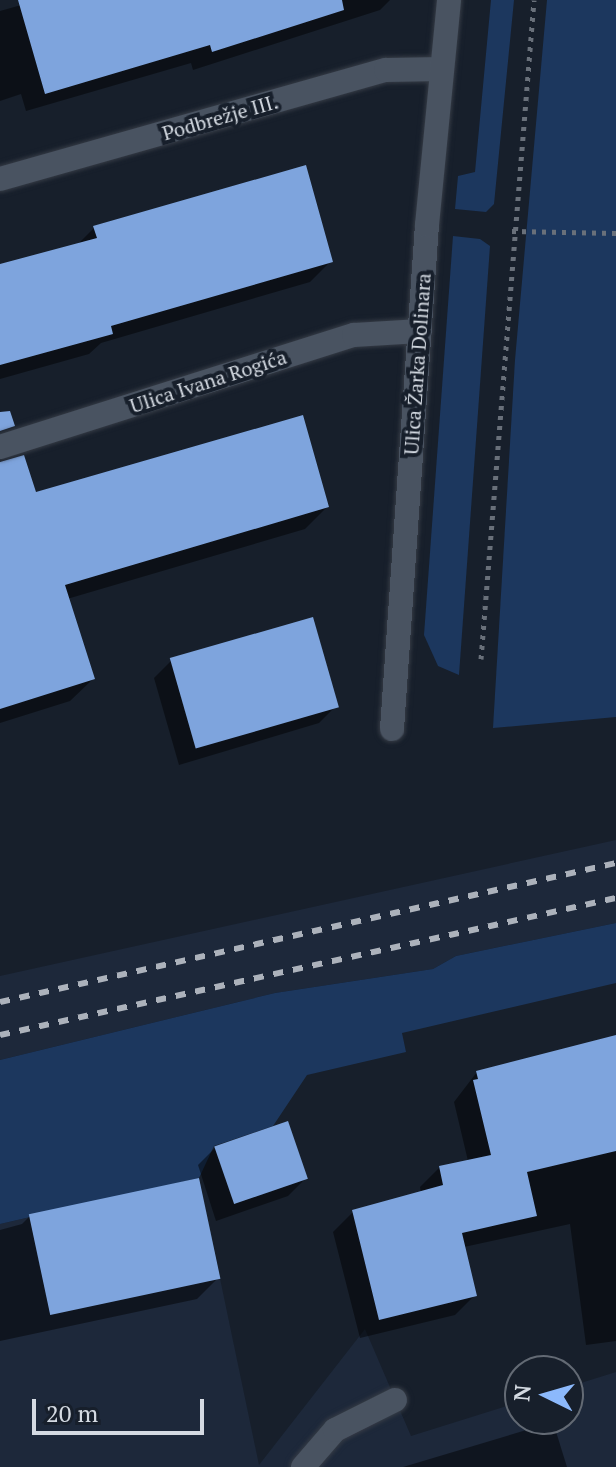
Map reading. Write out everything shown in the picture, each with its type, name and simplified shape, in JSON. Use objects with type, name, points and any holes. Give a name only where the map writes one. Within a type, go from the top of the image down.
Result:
[{"type":"street","name":"Ulica Žarka Dolinara","points":[[392,729],[420,331],[449,0]]},
{"type":"street","name":"Podbrežje III.","points":[[0,179],[386,70],[442,69]]},
{"type":"street","name":"Ulica Ivana Rogića","points":[[0,447],[354,335],[420,331]]},
{"type":"street","points":[[303,1467],[335,1430],[395,1400]]},
{"type":"path","points":[[481,659],[512,231],[534,0]]},
{"type":"path","points":[[512,231],[616,233]]},
{"type":"shaded area","points":[[491,0],[514,0],[494,204],[486,212],[455,209],[458,176],[475,172]]},
{"type":"shaded area","points":[[547,0],[616,0],[616,717],[493,728],[515,360]]},
{"type":"shaded area","points":[[453,236],[480,239],[490,246],[459,675],[438,666],[424,635]]},
{"type":"shaded area","points":[[616,840],[616,923],[456,956],[433,969],[275,993],[0,1060],[0,976]]},
{"type":"shaded area","points":[[616,923],[616,983],[402,1033],[406,1052],[307,1075],[273,1126],[214,1146],[199,1178],[0,1224],[0,1060],[275,993],[433,969],[456,956]]},
{"type":"shaded area","points":[[199,1178],[259,1465],[365,1329],[411,1436],[504,1407],[504,1435],[584,1435],[584,1382],[616,1372],[616,1467],[0,1467],[0,1224]]},
{"type":"building","points":[[18,0],[342,0],[344,10],[212,52],[210,45],[45,94]]},
{"type":"building","points":[[306,165],[333,262],[111,326],[113,334],[0,365],[0,264],[97,238],[93,226]]},
{"type":"building","points":[[10,411],[15,426],[0,431],[0,412]]},
{"type":"building","points":[[303,415],[329,507],[65,585],[95,679],[0,709],[0,462],[24,455],[36,492]]},
{"type":"building","points":[[313,617],[339,707],[196,748],[170,658]]},
{"type":"building","points":[[616,1035],[616,1151],[527,1172],[537,1216],[462,1233],[477,1296],[379,1320],[352,1210],[443,1185],[439,1166],[491,1155],[473,1080],[478,1079],[476,1071]]},
{"type":"building","points":[[288,1121],[308,1179],[234,1204],[214,1146]]},
{"type":"building","points":[[199,1178],[220,1279],[50,1315],[29,1214]]},
{"type":"railway","points":[[0,1002],[616,863]]},
{"type":"railway","points":[[0,1035],[616,898]]}]
